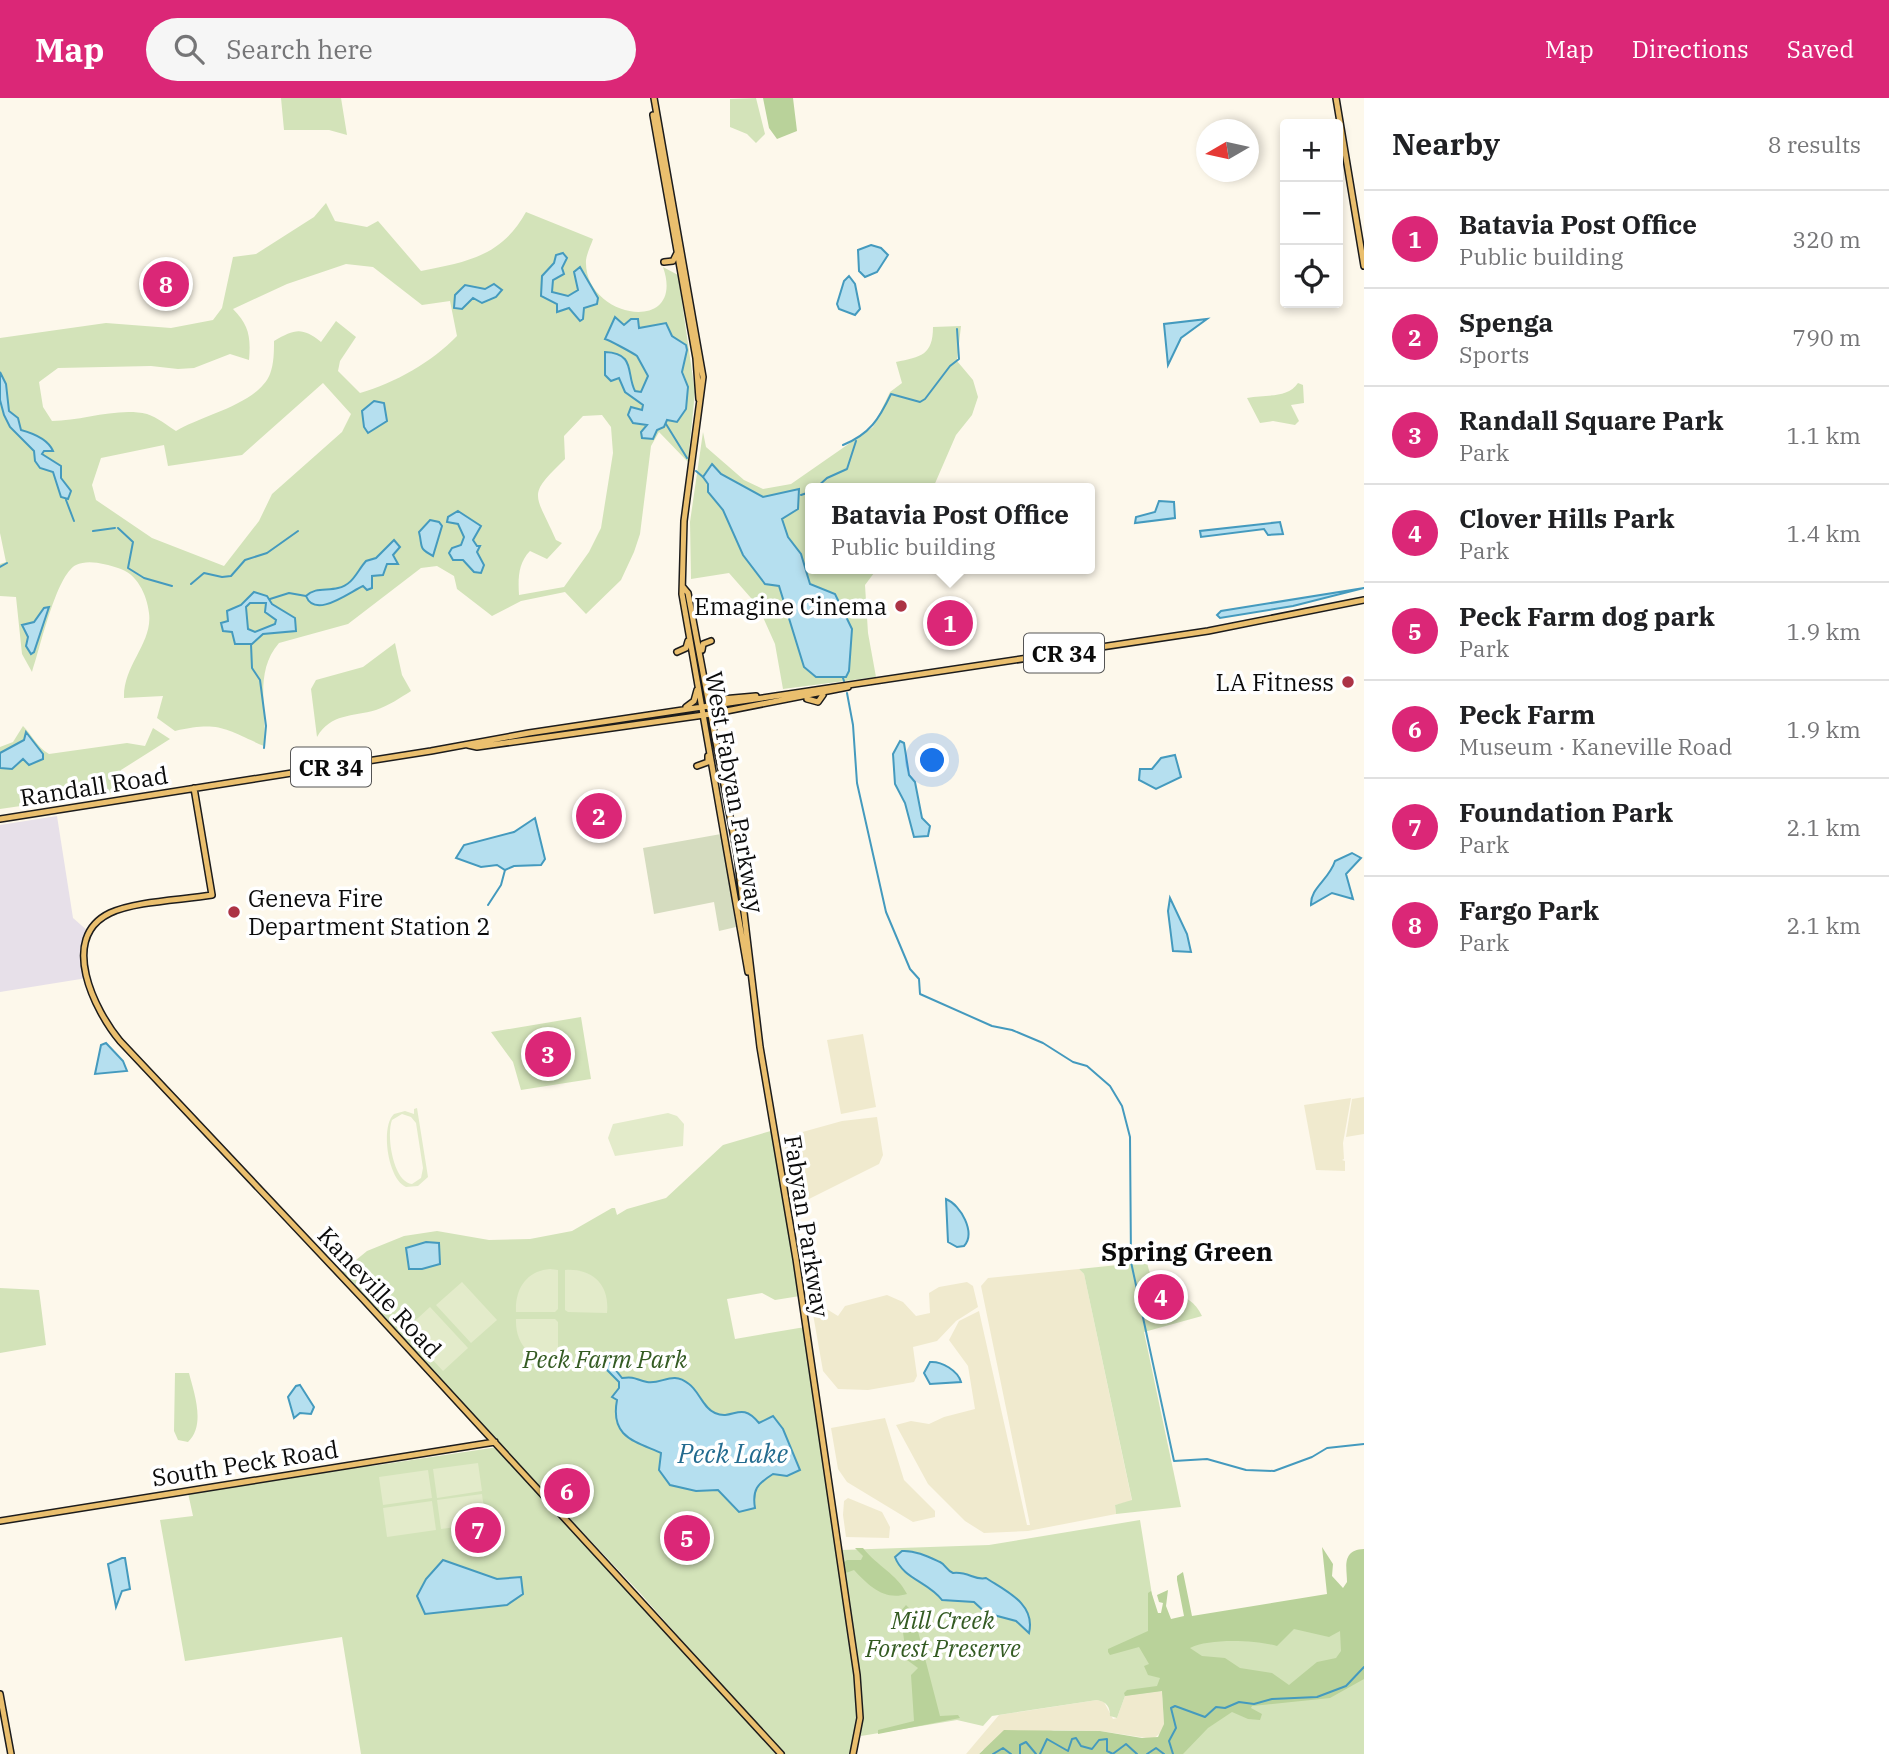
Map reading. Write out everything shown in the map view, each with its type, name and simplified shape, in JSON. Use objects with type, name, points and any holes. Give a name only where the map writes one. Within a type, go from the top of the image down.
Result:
[{"type":"main road","name":"West Fabyan Parkway","points":[[652,98],[696,358],[699,423]]},
{"type":"main road","name":"West Fabyan Parkway","points":[[652,98],[700,350],[703,394],[684,521],[683,587],[684,607],[703,682],[706,706]]},
{"type":"main road","points":[[1336,98],[1364,266]]},
{"type":"main road","points":[[664,262],[674,261],[677,253]]},
{"type":"main road","name":"West Fabyan Parkway","points":[[683,587],[688,593],[706,706]]},
{"type":"main road","name":"CR 34","points":[[468,745],[477,747],[728,711],[779,701],[812,699],[818,702],[824,693],[852,685],[1208,631],[1364,600]]},
{"type":"main road","points":[[677,652],[684,650],[689,644],[684,607]]},
{"type":"main road","points":[[680,709],[694,701],[703,682],[702,648],[711,641]]},
{"type":"main road","points":[[703,682],[712,696],[719,698],[769,696]]},
{"type":"main road","name":"CR 34","points":[[194,788],[833,685],[852,685]]},
{"type":"main road","name":"Fabyan Parkway","points":[[706,706],[717,747],[737,854],[754,1002],[796,1259],[858,1682],[860,1718],[853,1754]]},
{"type":"main road","points":[[717,747],[716,720],[728,711]]},
{"type":"main road","name":"West Fabyan Parkway","points":[[707,714],[707,733],[754,1002]]},
{"type":"main road","points":[[669,719],[696,719],[707,733],[709,760],[697,766],[714,772]]},
{"type":"main road","name":"Randall Road","points":[[0,819],[194,788]]},
{"type":"main road","name":"Kaneville Road","points":[[194,788],[212,895],[118,910],[95,924],[86,942],[85,958],[86,974],[99,1012],[144,1067],[495,1442],[781,1754]]},
{"type":"main road","name":"South Peck Road","points":[[0,1521],[495,1442]]},
{"type":"main road","points":[[0,1694],[11,1754]]},
{"type":"shaded area","points":[[57,816],[73,918],[89,932],[85,941],[87,978],[0,992],[0,825]]},
{"type":"shaded area","points":[[863,1034],[876,1107],[841,1114],[827,1040]]},
{"type":"shaded area","points":[[1364,1097],[1364,1134],[1346,1137],[1352,1099]]},
{"type":"shaded area","points":[[1351,1098],[1343,1143],[1342,1160],[1345,1161],[1345,1171],[1316,1170],[1304,1105]]},
{"type":"shaded area","points":[[877,1117],[883,1155],[879,1164],[795,1206],[784,1142],[788,1136],[842,1121]]},
{"type":"shaded area","points":[[1079,1269],[1084,1274],[1132,1501],[1115,1505],[1116,1514],[1028,1531],[984,1533],[965,1521],[928,1484],[896,1425],[911,1421],[929,1424],[975,1409],[968,1366],[949,1340],[959,1321],[979,1311],[1027,1525],[1030,1525],[981,1286],[988,1278]]},
{"type":"shaded area","points":[[967,1282],[973,1286],[978,1307],[956,1321],[937,1341],[913,1347],[917,1376],[914,1382],[868,1390],[838,1389],[823,1371],[813,1314],[816,1309],[825,1308],[838,1316],[845,1306],[887,1295],[903,1302],[916,1316],[930,1313],[929,1293],[939,1287]]},
{"type":"shaded area","points":[[885,1418],[904,1480],[935,1511],[935,1517],[913,1522],[847,1482],[838,1469],[831,1428]]},
{"type":"shaded area","points":[[848,1498],[882,1512],[890,1527],[889,1538],[846,1537],[843,1515],[844,1501]]},
{"type":"shaded area","points":[[1162,1691],[1163,1731],[1153,1739],[1100,1731],[1054,1730],[982,1750],[979,1754],[966,1754],[999,1715],[1097,1700],[1104,1702],[1113,1719],[1117,1718],[1125,1696]]},
{"type":"green space","points":[[281,98],[341,98],[347,135],[329,130],[284,130]]},
{"type":"green space","points":[[756,98],[765,134],[756,143],[747,134],[730,127],[730,99]]},
{"type":"green space","points":[[763,98],[793,98],[797,131],[777,139],[769,128]]},
{"type":"green space","points":[[326,203],[335,221],[367,227],[378,221],[421,271],[482,255],[506,239],[526,212],[593,239],[586,260],[589,280],[600,296],[615,306],[632,312],[648,311],[661,303],[666,289],[663,267],[678,275],[695,392],[688,462],[659,432],[651,446],[640,534],[621,580],[586,614],[565,592],[521,601],[492,616],[457,589],[454,576],[437,566],[421,568],[348,624],[279,643],[266,667],[264,680],[264,746],[221,728],[202,727],[175,731],[157,718],[163,696],[124,698],[128,675],[147,634],[149,613],[146,599],[136,580],[113,566],[86,562],[76,565],[69,572],[55,597],[32,672],[22,654],[16,597],[0,596],[0,564],[6,562],[0,533],[0,338],[106,323],[171,328],[213,320],[222,308],[233,257],[256,254],[314,217]],"holes":[[[346,264],[373,267],[422,305],[450,301],[457,336],[412,370],[386,384],[360,393],[338,371],[340,361],[356,337],[336,321],[321,342],[309,334],[293,332],[274,341],[270,374],[254,393],[176,431],[151,415],[136,412],[52,421],[43,407],[39,382],[58,368],[194,368],[230,354],[249,360],[248,332],[243,320],[233,309],[287,284]],[[323,383],[351,414],[342,432],[272,494],[259,521],[224,566],[152,538],[96,500],[92,485],[101,458],[164,445],[168,466],[242,455]],[[602,415],[611,427],[613,453],[601,528],[589,552],[564,587],[519,595],[520,572],[530,551],[547,559],[562,543],[556,540],[539,503],[539,489],[565,459],[564,436],[583,416]]]},
{"type":"green space","points":[[157,271],[171,271],[188,292],[167,298],[149,296],[152,277]]},
{"type":"green space","points":[[961,326],[957,361],[973,380],[978,397],[972,415],[956,435],[935,483],[805,483],[805,574],[873,574],[865,585],[868,633],[876,677],[783,689],[775,644],[758,606],[729,573],[691,579],[690,522],[703,432],[706,447],[744,480],[763,489],[791,484],[873,427],[890,392],[902,383],[896,362],[924,353],[931,344],[933,327]]},
{"type":"green space","points":[[1298,383],[1303,385],[1304,403],[1291,405],[1299,421],[1295,425],[1273,421],[1260,423],[1247,398],[1282,394]]},
{"type":"green space","points":[[395,643],[402,675],[411,691],[380,708],[335,720],[317,737],[311,689],[316,680],[363,667]]},
{"type":"green space","points":[[23,726],[49,754],[127,743],[145,746],[153,728],[170,739],[121,770],[124,791],[0,809],[0,747],[13,742]]},
{"type":"green space","points":[[721,834],[736,927],[719,931],[714,902],[654,914],[643,848]]},
{"type":"green space","points":[[581,1017],[591,1079],[521,1090],[513,1062],[491,1032]]},
{"type":"green space","points":[[417,1108],[428,1177],[418,1186],[406,1187],[400,1182],[391,1164],[387,1130],[394,1114],[405,1111],[414,1114],[414,1109]],"holes":[[[402,1114],[411,1117],[416,1123],[423,1168],[421,1178],[412,1184],[405,1181],[396,1167],[390,1136],[392,1120]]]},
{"type":"green space","points":[[668,1113],[677,1116],[684,1124],[683,1146],[615,1156],[608,1138],[613,1124]]},
{"type":"green space","name":"Peck Farm Park","points":[[774,1130],[800,1296],[775,1300],[762,1293],[727,1299],[735,1339],[805,1327],[860,1705],[853,1754],[782,1754],[640,1593],[339,1274],[367,1251],[404,1236],[437,1231],[489,1240],[530,1239],[572,1231],[612,1208],[615,1208],[617,1215],[627,1209],[666,1198],[723,1145]]},
{"type":"green space","points":[[1147,1262],[1157,1283],[1188,1300],[1202,1316],[1144,1332],[1181,1507],[1116,1514],[1115,1505],[1132,1500],[1084,1274],[1079,1269]]},
{"type":"green space","points":[[550,1269],[558,1270],[558,1309],[555,1312],[516,1312],[520,1289],[528,1277]]},
{"type":"green space","points":[[565,1270],[584,1272],[598,1280],[606,1294],[607,1313],[565,1310]]},
{"type":"green space","points":[[462,1282],[497,1320],[471,1343],[436,1305]]},
{"type":"green space","points":[[0,1288],[39,1290],[46,1345],[0,1353]]},
{"type":"green space","points":[[430,1307],[468,1348],[443,1371],[405,1330]]},
{"type":"green space","points":[[516,1319],[555,1319],[558,1322],[558,1362],[540,1359],[527,1350],[518,1337]]},
{"type":"green space","points":[[175,1373],[189,1373],[196,1399],[198,1418],[188,1442],[178,1440],[174,1431]]},
{"type":"green space","points":[[498,1447],[776,1754],[361,1754],[342,1637],[185,1661],[160,1520],[193,1516],[188,1493],[370,1463],[372,1466]]},
{"type":"green space","points":[[478,1463],[482,1491],[437,1498],[433,1469]]},
{"type":"green space","points":[[428,1470],[432,1498],[383,1505],[379,1477]]},
{"type":"green space","points":[[482,1494],[486,1523],[441,1529],[437,1500]]},
{"type":"green space","points":[[432,1501],[436,1530],[387,1537],[383,1508]]},
{"type":"green space","name":"Mill Creek Forest Preserve","points":[[1140,1520],[1157,1626],[1364,1592],[1364,1754],[1171,1754],[1162,1691],[1125,1696],[1117,1718],[1110,1716],[1107,1705],[1097,1700],[992,1716],[983,1726],[957,1720],[861,1736],[861,1687],[842,1550],[989,1545]]},
{"type":"green space","points":[[1322,1547],[1333,1564],[1332,1576],[1343,1588],[1347,1582],[1346,1566],[1349,1556],[1364,1549],[1364,1679],[1330,1698],[1252,1706],[1251,1708],[1262,1714],[1260,1720],[1248,1719],[1232,1712],[1208,1728],[1183,1754],[979,1754],[1004,1730],[1100,1731],[1142,1738],[1158,1737],[1164,1724],[1162,1691],[1125,1696],[1124,1693],[1127,1690],[1157,1686],[1160,1678],[1148,1675],[1144,1666],[1149,1664],[1139,1647],[1110,1655],[1108,1649],[1148,1631],[1148,1593],[1151,1591],[1158,1613],[1161,1613],[1163,1603],[1159,1602],[1157,1595],[1168,1590],[1166,1606],[1171,1619],[1184,1616],[1177,1580],[1177,1576],[1183,1572],[1192,1616],[1327,1594]],"holes":[[[1294,1629],[1329,1637],[1340,1631],[1341,1651],[1336,1658],[1317,1662],[1289,1685],[1272,1673],[1240,1668],[1225,1658],[1202,1656],[1190,1648],[1233,1641],[1277,1646]]]},
{"type":"green space","points":[[855,1548],[863,1548],[898,1581],[907,1594],[884,1594],[854,1570],[843,1574],[842,1564],[847,1560],[861,1560],[863,1556]]},
{"type":"green space","points":[[906,1605],[913,1612],[940,1716],[958,1715],[960,1718],[878,1734],[878,1730],[914,1721],[911,1675],[918,1668],[907,1660],[900,1612]]},
{"type":"water","points":[[871,245],[881,248],[888,255],[877,272],[865,277],[859,271],[858,250]]},
{"type":"water","points":[[563,253],[567,258],[562,268],[564,274],[553,280],[552,292],[568,296],[578,290],[574,272],[580,267],[598,298],[597,304],[584,308],[583,319],[580,321],[569,308],[557,312],[557,304],[541,296],[542,276],[554,263],[556,255]]},
{"type":"water","points":[[849,276],[855,284],[860,309],[855,315],[839,309],[837,304],[844,281]]},
{"type":"water","points":[[494,284],[502,290],[496,297],[482,303],[473,298],[462,309],[454,308],[455,295],[465,285],[485,289]]},
{"type":"water","points":[[615,317],[624,325],[631,319],[638,319],[639,328],[666,323],[672,336],[686,345],[682,372],[688,387],[686,409],[677,422],[667,420],[664,427],[657,430],[653,439],[642,438],[641,432],[647,425],[633,423],[628,415],[631,407],[642,410],[643,405],[625,392],[619,378],[611,381],[605,375],[605,352],[615,353],[626,360],[635,391],[641,392],[648,376],[637,356],[605,339]]},
{"type":"water","points":[[1207,319],[1181,338],[1168,365],[1164,324]]},
{"type":"water","points":[[0,372],[6,384],[9,411],[18,418],[21,430],[39,437],[51,447],[53,451],[44,451],[42,454],[61,466],[61,478],[71,491],[68,499],[61,497],[53,472],[40,468],[35,461],[34,451],[10,427],[0,400]]},
{"type":"water","points":[[374,401],[384,403],[387,421],[368,433],[364,427],[362,411]]},
{"type":"water","points":[[712,464],[721,474],[763,497],[799,489],[798,509],[782,519],[788,537],[801,554],[810,584],[835,594],[852,629],[849,671],[846,677],[816,677],[804,667],[779,586],[765,584],[743,555],[723,510],[708,492],[708,484],[703,477]]},
{"type":"water","points":[[1159,501],[1174,502],[1175,518],[1135,523],[1136,517],[1155,512]]},
{"type":"water","points":[[458,511],[481,526],[473,540],[480,546],[477,552],[484,565],[481,573],[474,572],[463,560],[453,560],[449,553],[452,548],[461,545],[464,537],[458,524],[447,522],[448,517]]},
{"type":"water","points":[[430,520],[439,522],[442,526],[433,556],[423,549],[419,532]]},
{"type":"water","points":[[1280,522],[1283,534],[1268,535],[1264,529],[1201,537],[1200,531]]},
{"type":"water","points":[[394,540],[400,547],[393,555],[398,564],[387,564],[383,575],[372,576],[372,588],[367,590],[363,586],[324,605],[310,602],[306,596],[310,593],[347,584],[366,561],[376,558]]},
{"type":"water","points":[[1364,588],[1293,606],[1220,618],[1217,615],[1221,611]]},
{"type":"water","points":[[254,592],[267,596],[272,604],[295,618],[296,631],[263,634],[252,644],[235,644],[232,632],[223,631],[221,623],[228,621],[227,611],[241,605]],"holes":[[[250,603],[266,603],[265,612],[276,620],[275,624],[255,632],[248,629],[246,607]]]},
{"type":"water","points":[[49,607],[31,654],[26,646],[28,637],[22,625],[34,622],[44,608]]},
{"type":"water","points":[[26,732],[43,754],[43,759],[29,765],[23,759],[12,769],[0,768],[0,753],[24,740]]},
{"type":"water","points":[[900,741],[904,743],[909,775],[915,782],[922,818],[930,826],[928,836],[914,837],[905,803],[895,784],[893,754]]},
{"type":"water","points":[[1175,755],[1181,777],[1156,789],[1139,780],[1140,769],[1152,769],[1161,758]]},
{"type":"water","points":[[535,818],[545,859],[541,865],[514,866],[505,870],[497,865],[481,867],[456,858],[464,845],[514,832]]},
{"type":"water","points":[[1352,853],[1361,858],[1346,874],[1353,899],[1332,893],[1311,905],[1313,894],[1329,874],[1335,861]]},
{"type":"water","points":[[1170,898],[1187,934],[1191,952],[1173,951],[1168,911]]},
{"type":"water","points":[[106,1043],[123,1061],[127,1071],[95,1074],[101,1045]]},
{"type":"water","points":[[946,1199],[957,1207],[968,1227],[964,1246],[957,1247],[948,1242]]},
{"type":"water","points":[[426,1242],[439,1243],[440,1264],[409,1269],[406,1248]]},
{"type":"water","name":"Peck Lake","points":[[602,1359],[607,1359],[622,1378],[652,1382],[672,1378],[683,1380],[715,1413],[747,1413],[759,1423],[773,1416],[783,1429],[800,1470],[787,1476],[773,1474],[759,1484],[754,1496],[755,1508],[739,1512],[718,1490],[696,1491],[670,1485],[659,1470],[661,1453],[633,1441],[621,1430],[617,1422],[617,1400],[612,1397],[619,1388],[619,1382],[601,1364]]},
{"type":"water","points":[[930,1362],[949,1367],[961,1382],[930,1384],[924,1373]]},
{"type":"water","points":[[300,1385],[314,1407],[311,1414],[300,1413],[294,1418],[288,1397],[296,1386]]},
{"type":"water","points":[[902,1551],[922,1554],[940,1562],[953,1573],[986,1578],[1002,1588],[1024,1606],[1030,1623],[1029,1633],[1016,1621],[986,1613],[974,1602],[942,1600],[910,1576],[899,1564],[895,1557]]},
{"type":"water","points":[[125,1558],[130,1589],[122,1591],[116,1607],[108,1564]]},
{"type":"water","points":[[443,1560],[497,1579],[521,1577],[523,1594],[507,1605],[425,1614],[417,1596],[426,1579]]},
{"type":"waterway","points":[[843,445],[873,425],[891,394],[920,402],[925,399],[950,366],[959,359],[957,329]]},
{"type":"waterway","points":[[666,424],[687,458]]},
{"type":"waterway","points":[[822,483],[847,469],[856,441]]},
{"type":"waterway","points":[[696,471],[703,477]]},
{"type":"waterway","points":[[801,495],[805,494]]},
{"type":"waterway","points":[[66,500],[74,521]]},
{"type":"waterway","points":[[93,531],[115,528]]},
{"type":"waterway","points":[[118,528],[133,542],[128,568],[144,578],[172,586]]},
{"type":"waterway","points":[[191,584],[204,573],[231,576],[245,560],[267,553],[298,531]]},
{"type":"waterway","points":[[0,567],[7,563]]},
{"type":"waterway","points":[[270,599],[289,593],[306,596]]},
{"type":"waterway","points":[[251,644],[252,668],[260,680],[266,726],[264,748]]},
{"type":"waterway","points":[[847,693],[853,725],[857,783],[886,912],[910,969],[919,979],[920,994],[992,1026],[1012,1030],[1043,1043],[1073,1062],[1087,1066],[1110,1086],[1122,1106],[1130,1137],[1131,1262],[1174,1461],[1207,1459],[1246,1470],[1274,1471],[1312,1457],[1327,1448],[1364,1444]]},
{"type":"waterway","points":[[488,905],[501,885],[505,870]]},
{"type":"waterway","points":[[1173,1754],[1169,1741],[1176,1728],[1171,1708],[1175,1706],[1205,1717],[1216,1707],[1225,1708],[1239,1702],[1254,1704],[1272,1699],[1317,1697],[1346,1686],[1364,1667]]},
{"type":"waterway","points":[[1040,1754],[1047,1739],[1068,1751],[1072,1739],[1076,1738],[1081,1746],[1092,1749],[1099,1740],[1107,1739],[1107,1751],[1113,1754]]},
{"type":"waterway","points":[[1020,1754],[1020,1745],[1026,1742],[1036,1754]]},
{"type":"waterway","points":[[1114,1753],[1126,1744],[1137,1754]]},
{"type":"waterway","points":[[993,1754],[1003,1748],[1011,1754]]},
{"type":"waterway","points":[[1147,1754],[1156,1748],[1164,1754]]},
{"type":"place","name":"Fargo Park","points":[[166,284]]},
{"type":"place","name":"Emagine Cinema","points":[[901,606]]},
{"type":"place","name":"Batavia Post Office","points":[[950,623]]},
{"type":"place","name":"LA Fitness","points":[[1348,682]]},
{"type":"place","name":"Spenga","points":[[599,816]]},
{"type":"place","name":"Geneva Fire Department Station 2","points":[[234,912]]},
{"type":"place","name":"Randall Square Park","points":[[548,1054]]},
{"type":"place","name":"Clover Hills Park","points":[[1161,1297]]},
{"type":"place","name":"Peck Farm","points":[[567,1491]]},
{"type":"place","name":"Foundation Park","points":[[478,1530]]},
{"type":"place","name":"Peck Farm dog park","points":[[687,1538]]},
{"type":"district","name":"Spring Green","points":[[1187,1251]]}]
